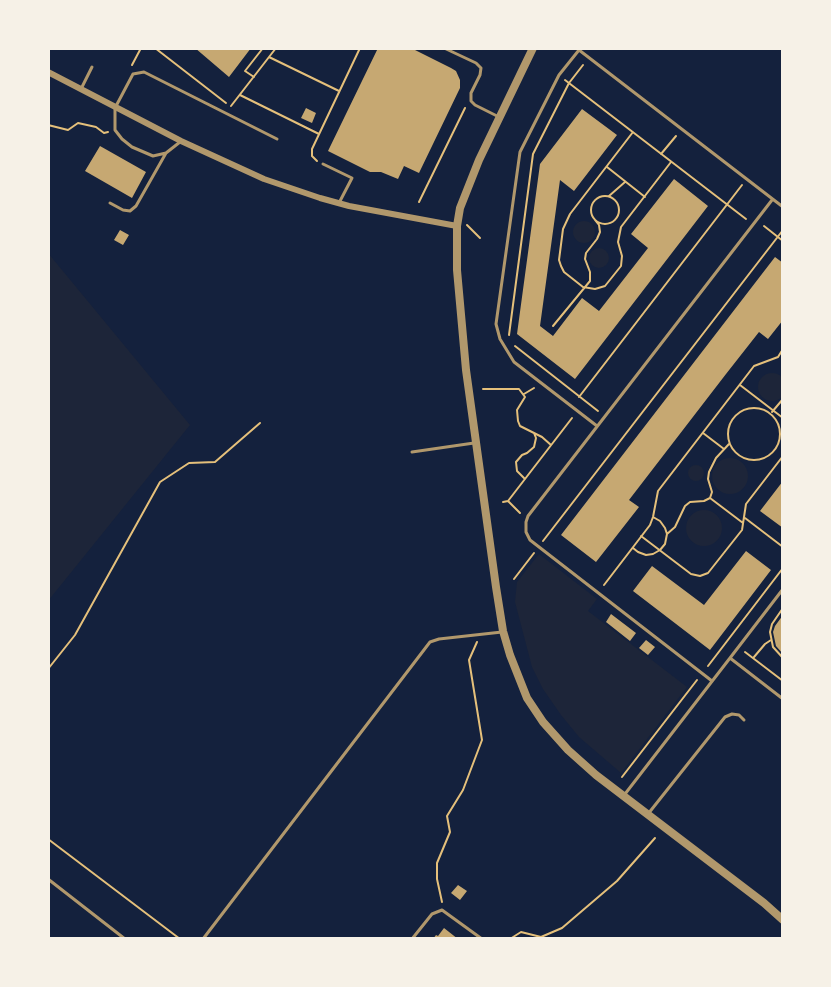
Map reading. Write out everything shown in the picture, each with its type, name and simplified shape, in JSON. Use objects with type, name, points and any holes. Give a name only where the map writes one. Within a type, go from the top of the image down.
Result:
[{"type":"street","points":[[533,48],[468,187],[457,226],[458,280],[466,370],[503,631],[510,656],[527,698],[543,722],[568,750],[596,776],[764,903],[783,920]]},
{"type":"street","points":[[48,72],[181,141],[264,179],[339,203],[457,226]]},
{"type":"lane","points":[[444,48],[476,63],[481,68],[471,93],[471,101],[499,117]]},
{"type":"lane","points":[[597,426],[514,362],[500,339],[496,324],[520,152],[559,75],[579,50],[783,207]]},
{"type":"lane","points":[[81,89],[92,67]]},
{"type":"lane","points":[[166,153],[153,156],[142,152],[122,139],[115,130],[115,108],[131,77],[136,73],[144,72],[278,139]]},
{"type":"lane","points":[[110,203],[130,211],[136,206],[166,153],[181,141]]},
{"type":"lane","points":[[323,164],[352,178],[339,203]]},
{"type":"lane","points":[[712,681],[538,547],[527,537],[525,528],[527,519],[772,199]]},
{"type":"lane","points":[[412,452],[476,442]]},
{"type":"lane","points":[[623,796],[783,589]]},
{"type":"lane","points":[[203,939],[430,642],[503,631]]},
{"type":"lane","points":[[730,658],[783,699]]},
{"type":"lane","points":[[647,815],[725,717],[732,714],[739,715],[744,720]]},
{"type":"lane","points":[[48,879],[125,939]]},
{"type":"lane","points":[[412,939],[432,914],[442,910],[482,939]]},
{"type":"path","points":[[131,77],[130,68],[141,48]]},
{"type":"path","points":[[155,48],[231,106]]},
{"type":"path","points":[[254,77],[246,71],[263,48]]},
{"type":"path","points":[[226,113],[276,48]]},
{"type":"path","points":[[323,164],[312,156],[312,149],[360,48]]},
{"type":"path","points":[[269,57],[339,91]]},
{"type":"path","points":[[589,58],[569,83],[533,154],[508,341],[605,416]]},
{"type":"path","points":[[559,75],[753,225]]},
{"type":"path","points":[[240,95],[319,134]]},
{"type":"path","points":[[419,202],[464,110],[471,101]]},
{"type":"path","points":[[48,125],[68,130],[78,123],[96,127],[104,133],[115,130]]},
{"type":"path","points":[[661,154],[681,129]]},
{"type":"path","points":[[633,132],[570,214],[563,229],[559,260],[564,272],[584,287],[595,289],[605,286],[621,266],[622,255],[618,242],[621,227],[671,162]]},
{"type":"path","points":[[606,167],[645,196]]},
{"type":"path","points":[[571,406],[747,179]]},
{"type":"path","points":[[553,326],[591,277],[586,264],[586,253],[600,232],[599,225],[592,215],[593,204],[601,197],[612,195],[625,181]]},
{"type":"path","points":[[595,220],[610,224],[618,217],[619,206],[616,201],[606,196]]},
{"type":"path","points":[[756,220],[783,241]]},
{"type":"path","points":[[466,224],[480,238]]},
{"type":"path","points":[[514,579],[783,230]]},
{"type":"path","points":[[597,593],[633,548],[653,517],[657,491],[754,366],[778,357],[783,350]]},
{"type":"path","points":[[740,385],[772,412],[783,418]]},
{"type":"path","points":[[483,389],[516,389],[522,392],[525,398],[517,410],[518,421],[525,430],[534,433],[551,445]]},
{"type":"path","points":[[772,412],[783,399]]},
{"type":"path","points":[[752,408],[772,412],[780,430],[780,440],[770,456],[751,461],[734,452],[729,443],[730,424],[735,416],[752,408]]},
{"type":"path","points":[[503,502],[508,501],[577,411]]},
{"type":"path","points":[[48,669],[75,635],[160,482],[189,463],[215,462],[260,423]]},
{"type":"path","points":[[525,479],[517,471],[516,462],[522,454],[534,447],[536,442],[534,433]]},
{"type":"path","points":[[703,433],[724,449]]},
{"type":"path","points":[[633,548],[646,555],[660,550],[665,544],[667,534],[675,526],[686,506],[690,502],[710,498],[712,492],[708,478],[709,472],[716,458],[729,443]]},
{"type":"path","points":[[641,536],[691,574],[704,575],[711,570],[742,530],[746,504],[783,456]]},
{"type":"path","points":[[710,498],[743,523]]},
{"type":"path","points":[[508,501],[527,519]]},
{"type":"path","points":[[653,517],[660,521],[667,534]]},
{"type":"path","points":[[744,517],[783,547]]},
{"type":"path","points":[[783,608],[772,624],[771,640],[773,647],[783,658]]},
{"type":"path","points":[[442,910],[436,879],[437,863],[450,832],[447,816],[463,790],[482,740],[470,660],[471,652],[481,635]]},
{"type":"path","points":[[754,658],[771,640]]},
{"type":"path","points":[[738,647],[783,681]]},
{"type":"path","points":[[510,939],[521,932],[541,937],[562,928],[617,881],[655,838]]},
{"type":"path","points":[[48,839],[180,939]]},
{"type":"shaded area","points":[[584,221],[592,224],[595,232],[592,240],[584,243],[576,240],[573,232],[576,224]]},
{"type":"shaded area","points":[[599,248],[606,251],[609,258],[606,265],[599,268],[592,265],[589,258],[592,251]]},
{"type":"shaded area","points":[[48,253],[190,425],[48,601]]},
{"type":"shaded area","points":[[772,373],[782,377],[786,387],[782,397],[772,401],[762,397],[758,387],[762,377]]},
{"type":"shaded area","points":[[730,458],[742,464],[748,476],[742,488],[730,494],[718,488],[712,476],[718,464]]},
{"type":"shaded area","points":[[696,465],[704,473],[696,481],[688,473]]},
{"type":"shaded area","points":[[704,510],[717,515],[722,528],[717,541],[704,546],[691,541],[686,528],[691,515]]},
{"type":"shaded area","points":[[539,554],[597,599],[588,611],[687,687],[621,773],[579,737],[543,689],[532,667],[515,602],[517,582]]},
{"type":"building","points":[[195,48],[251,48],[229,77]]},
{"type":"building","points":[[378,48],[411,48],[456,71],[460,80],[460,88],[419,173],[404,166],[398,179],[381,172],[370,172],[328,151]]},
{"type":"building","points":[[306,108],[316,113],[312,123],[301,118]]},
{"type":"building","points":[[582,109],[617,135],[574,191],[560,180],[540,326],[553,336],[582,298],[599,311],[648,248],[631,234],[674,179],[708,206],[575,379],[517,334],[540,164]]},
{"type":"building","points":[[100,146],[146,172],[132,198],[85,171]]},
{"type":"building","points":[[120,230],[129,235],[123,245],[114,240]]},
{"type":"building","points":[[775,257],[783,263],[783,320],[768,339],[759,332],[726,374],[629,500],[639,507],[596,562],[561,535]]},
{"type":"building","points":[[783,481],[783,528],[760,511]]},
{"type":"building","points":[[746,551],[771,570],[710,650],[633,591],[652,566],[704,605]]},
{"type":"building","points":[[611,614],[636,633],[630,641],[606,622]]},
{"type":"building","points":[[783,615],[783,654],[776,646],[773,632]]},
{"type":"building","points":[[646,640],[655,647],[648,655],[639,648]]},
{"type":"building","points":[[458,885],[467,891],[460,900],[451,893]]},
{"type":"building","points":[[444,928],[458,939],[433,939]]}]
